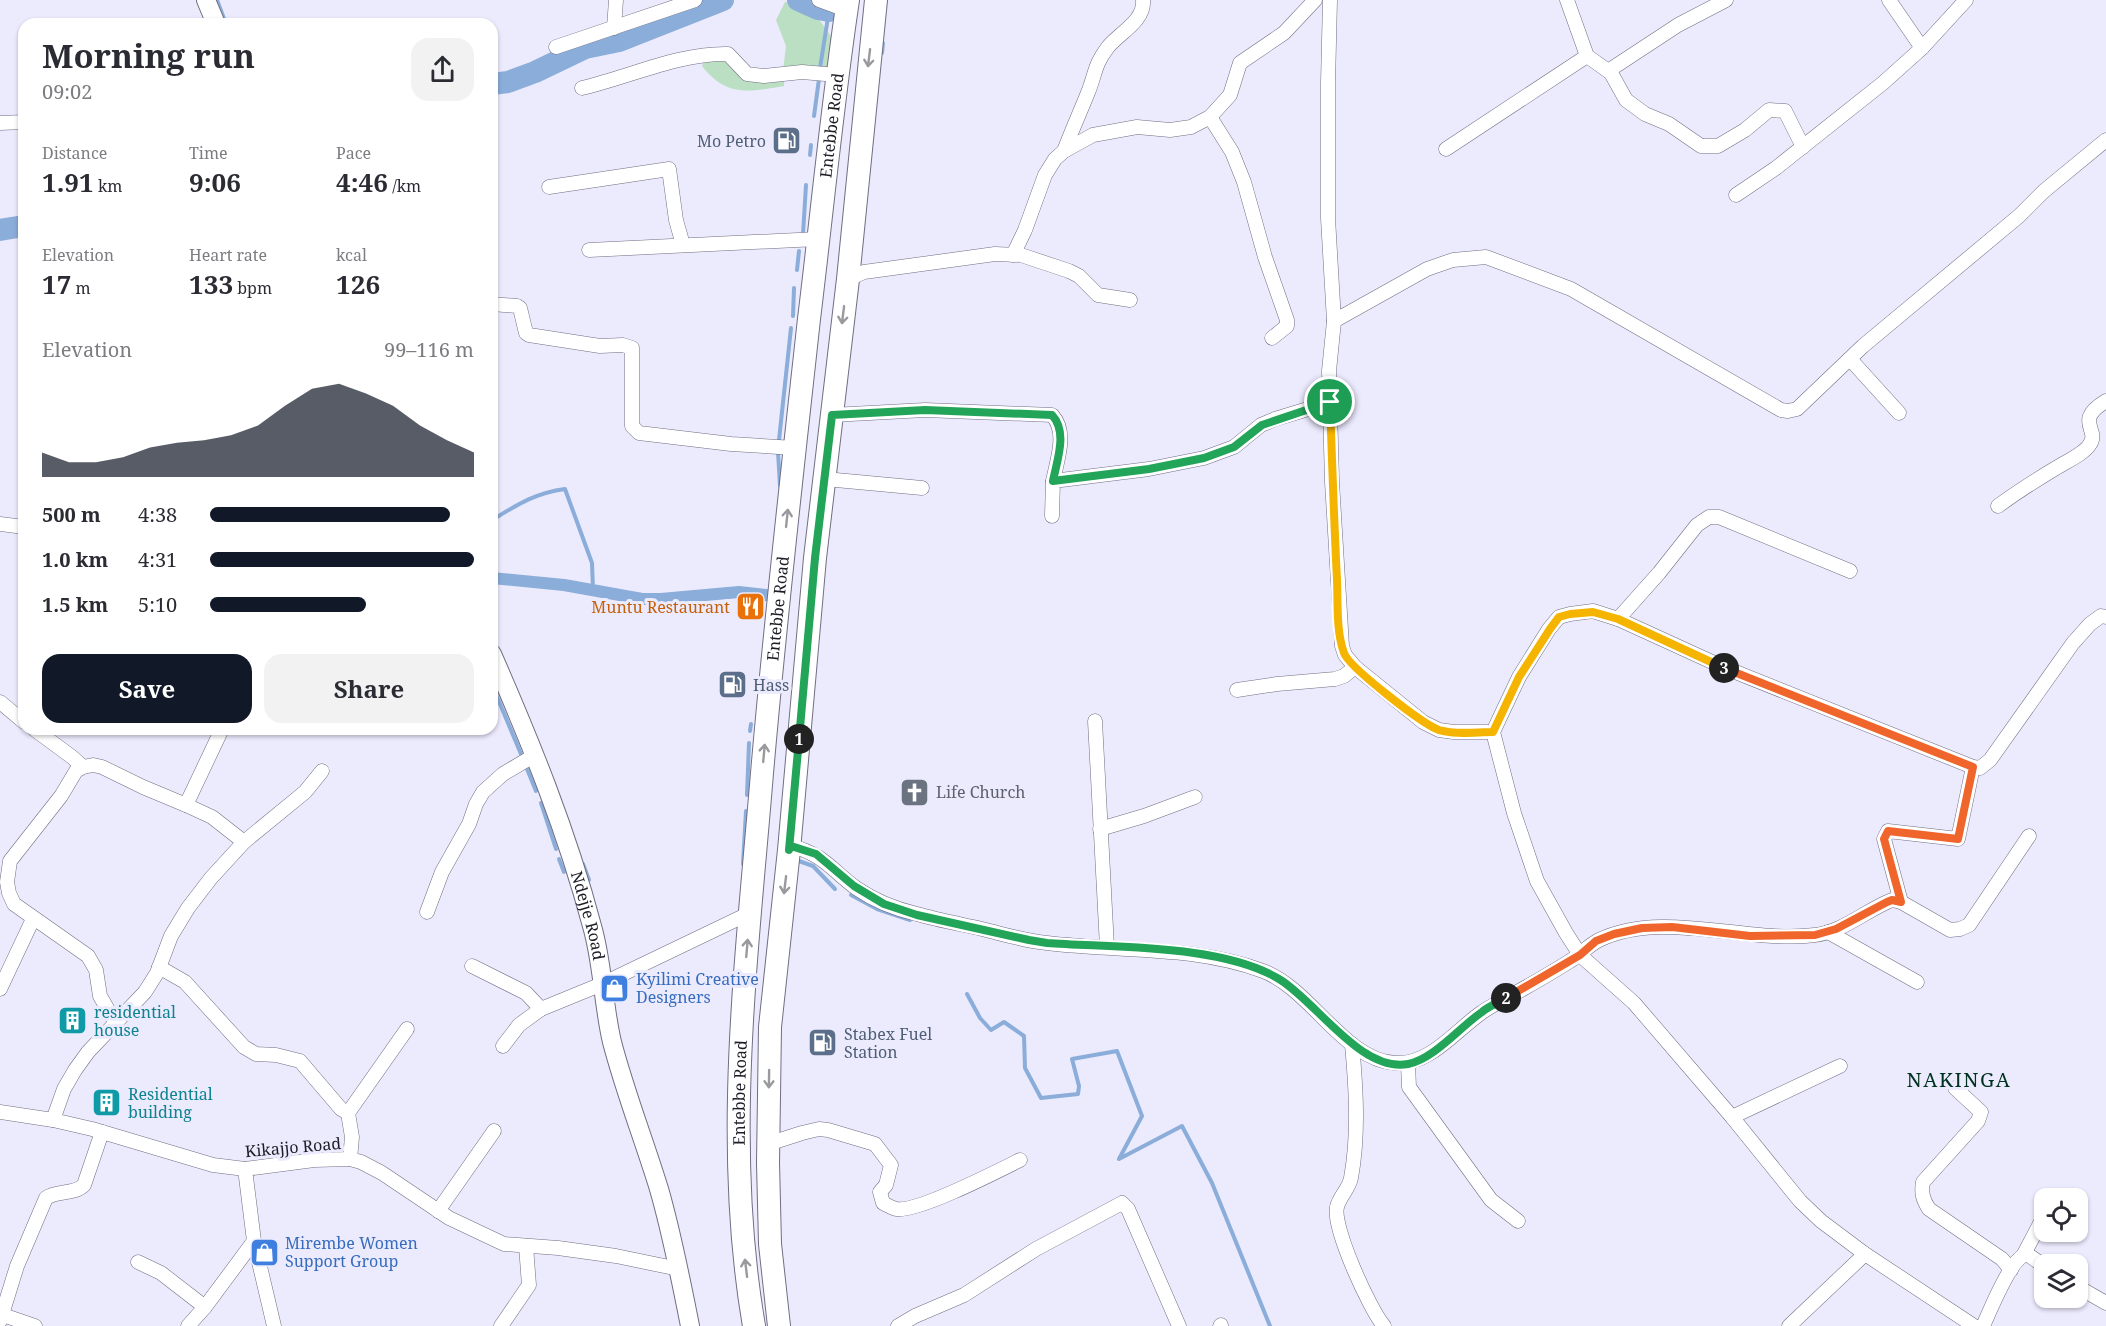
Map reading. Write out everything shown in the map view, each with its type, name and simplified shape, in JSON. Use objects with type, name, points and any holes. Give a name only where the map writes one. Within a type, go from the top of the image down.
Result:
[{"type":"main road","name":"Entebbe Road","points":[[779,1326],[770,1244],[768,1150],[770,1027],[789,850],[815,558],[848,279],[876,0]]},
{"type":"main road","name":"Entebbe Road","points":[[754,1326],[743,1242],[739,1136],[742,1012],[771,667],[823,191],[847,5]]},
{"type":"main road","points":[[823,191],[855,198]]},
{"type":"street","points":[[206,0],[214,18]]},
{"type":"street","points":[[614,28],[616,0]]},
{"type":"street","points":[[819,0],[847,5]]},
{"type":"street","points":[[1064,151],[1090,87],[1097,62],[1113,40],[1136,21],[1144,6],[1143,0]]},
{"type":"street","points":[[1013,255],[1045,175],[1055,159],[1064,151],[1093,135],[1137,127],[1170,130],[1191,128],[1210,117],[1230,95],[1240,63],[1284,33],[1315,0]]},
{"type":"street","points":[[1330,0],[1328,218],[1334,321],[1329,371],[1332,482],[1340,628],[1344,655],[1355,667],[1423,722],[1439,730],[1493,732]]},
{"type":"street","points":[[1567,0],[1587,56],[1608,71],[1626,100],[1645,114],[1669,124],[1701,146],[1718,147],[1745,130],[1769,110],[1779,109],[1785,111],[1803,147]]},
{"type":"street","points":[[1608,71],[1678,24],[1726,0]]},
{"type":"street","points":[[1889,0],[1922,48]]},
{"type":"street","points":[[1736,195],[1803,147],[1883,83],[1922,48],[1966,0]]},
{"type":"street","points":[[556,47],[689,1]]},
{"type":"street","points":[[582,88],[628,76],[664,62],[715,54],[728,54],[747,74],[764,76],[802,72],[837,75]]},
{"type":"street","points":[[1446,149],[1587,56]]},
{"type":"street","points":[[1210,117],[1232,152],[1244,182],[1265,257],[1288,323],[1284,330],[1272,338]]},
{"type":"street","points":[[0,123],[18,122]]},
{"type":"street","points":[[1334,321],[1427,269],[1453,260],[1486,257],[1571,289],[1781,410],[1797,409],[1850,358],[2106,140]]},
{"type":"street","points":[[549,187],[669,169],[676,220],[683,245]]},
{"type":"street","points":[[589,250],[818,239]]},
{"type":"street","points":[[848,279],[864,272],[994,254],[1013,255],[1034,259],[1069,271],[1079,276],[1098,295],[1130,300]]},
{"type":"street","points":[[498,304],[520,308],[526,333],[529,335],[600,346],[623,345],[632,348],[632,426],[639,433],[720,443],[795,448]]},
{"type":"street","points":[[1850,358],[1899,413]]},
{"type":"street","points":[[1998,506],[2078,454],[2091,443],[2089,417],[2106,401]]},
{"type":"street","points":[[1053,481],[1139,471],[1204,458],[1234,447],[1262,425],[1330,402]]},
{"type":"street","points":[[832,415],[925,410],[1052,415],[1057,421],[1061,444],[1053,481],[1052,516]]},
{"type":"street","points":[[825,479],[922,488]]},
{"type":"street","points":[[1618,619],[1697,525],[1709,517],[1719,517],[1850,571]]},
{"type":"street","points":[[0,524],[18,526]]},
{"type":"street","points":[[1974,1326],[1865,1254],[1821,1221],[1800,1201],[1732,1117],[1634,1003],[1580,955],[1537,881],[1514,813],[1493,732],[1519,677],[1559,617],[1593,612],[1618,619],[1723,667],[1980,768],[1990,760],[2073,643],[2090,624],[2101,616],[2106,617]]},
{"type":"street","points":[[1237,690],[1277,684],[1335,680],[1355,667]]},
{"type":"street","name":"Ndejje Road","points":[[498,668],[565,833],[590,917],[599,958],[603,1001],[613,1043],[660,1191],[690,1326]]},
{"type":"street","points":[[0,702],[18,717]]},
{"type":"street","points":[[1095,721],[1107,947]]},
{"type":"street","points":[[42,735],[83,767]]},
{"type":"street","points":[[186,805],[219,735]]},
{"type":"street","points":[[427,912],[442,872],[469,824],[483,792],[502,774],[535,755]]},
{"type":"street","points":[[115,1022],[100,996],[96,970],[88,956],[14,904],[9,893],[5,859],[61,796],[76,771],[93,765],[212,817],[244,842]]},
{"type":"street","points":[[1901,902],[1884,839],[1888,831],[1958,839],[1973,767]]},
{"type":"street","points":[[53,1120],[64,1089],[75,1070],[88,1052],[145,992],[159,967],[171,936],[188,908],[244,842],[305,792],[322,771]]},
{"type":"street","points":[[1100,829],[1195,797]]},
{"type":"street","points":[[789,850],[791,846],[816,854],[854,886],[877,901],[895,908],[1029,940],[1200,954],[1266,972],[1294,990],[1367,1056],[1389,1063],[1408,1064],[1425,1056],[1450,1039],[1483,1011],[1580,955],[1596,941],[1614,934],[1642,928],[1693,928],[1750,936],[1815,935],[1828,932],[1892,900],[1901,902],[1950,930],[1960,929],[1969,925],[2029,837]]},
{"type":"street","points":[[503,1046],[519,1025],[541,1009],[602,984],[750,913]]},
{"type":"street","points":[[0,989],[33,919]]},
{"type":"street","points":[[1828,932],[1917,982]]},
{"type":"street","points":[[472,966],[526,993],[541,1009]]},
{"type":"street","points":[[159,967],[185,982],[244,1047],[256,1054],[276,1055],[300,1061],[348,1113]]},
{"type":"street","points":[[350,1159],[352,1137],[348,1113],[407,1029]]},
{"type":"street","points":[[1352,1044],[1356,1092],[1351,1180],[1336,1208],[1338,1222],[1362,1286],[1376,1317],[1384,1326]]},
{"type":"street","points":[[1408,1064],[1409,1087],[1491,1200],[1518,1221]]},
{"type":"street","points":[[1732,1117],[1840,1066]]},
{"type":"street","points":[[1955,1088],[1981,1112],[1978,1121],[1923,1182],[1924,1203],[1929,1209],[2002,1259],[2011,1270]]},
{"type":"street","name":"Kikajjo Road","points":[[0,1112],[53,1120],[102,1132],[213,1165],[244,1169],[314,1160],[350,1159],[362,1162],[382,1173],[449,1218],[504,1244],[616,1256],[679,1269]]},
{"type":"street","points":[[768,1150],[774,1142],[819,1129],[838,1132],[875,1144],[891,1165],[886,1185],[880,1192],[883,1203],[898,1210],[922,1204],[1020,1161]]},
{"type":"street","points":[[438,1211],[494,1131]]},
{"type":"street","points":[[34,1326],[2,1318],[17,1266],[45,1198],[51,1194],[80,1189],[84,1185],[102,1132]]},
{"type":"street","points":[[244,1169],[254,1240],[274,1326]]},
{"type":"street","points":[[898,1326],[964,1295],[1036,1249],[1122,1203],[1128,1209],[1179,1326]]},
{"type":"street","points":[[1983,1326],[2011,1270],[2024,1254],[2034,1235]]},
{"type":"street","points":[[188,1326],[205,1307],[254,1240]]},
{"type":"street","points":[[501,1326],[529,1285],[526,1246]]},
{"type":"street","points":[[1789,1326],[1865,1254]]},
{"type":"street","points":[[2024,1254],[2034,1260]]},
{"type":"street","points":[[138,1262],[161,1273],[205,1307]]},
{"type":"street","points":[[2088,1293],[2106,1304]]},
{"type":"green space","points":[[785,2],[794,3],[809,10],[836,43],[830,78],[783,71],[786,46],[776,20]]},
{"type":"green space","points":[[718,56],[784,81],[784,86],[759,90],[729,88],[711,76],[702,66],[705,58]]},
{"type":"waterway","points":[[217,0],[224,18]]},
{"type":"waterway","points":[[498,83],[535,72],[585,48],[619,41],[723,0]]},
{"type":"waterway","points":[[798,0],[829,11]]},
{"type":"waterway","points":[[820,68],[829,11]]},
{"type":"waterway","points":[[882,53],[883,43]]},
{"type":"waterway","points":[[814,116],[819,79]]},
{"type":"waterway","points":[[810,155],[811,145]]},
{"type":"waterway","points":[[803,234],[806,185]]},
{"type":"waterway","points":[[0,230],[18,227]]},
{"type":"waterway","points":[[797,270],[799,251]]},
{"type":"waterway","points":[[793,316],[794,288]]},
{"type":"waterway","points":[[779,440],[791,328]]},
{"type":"waterway","points":[[778,452],[780,486]]},
{"type":"waterway","points":[[498,517],[535,497],[565,489],[592,563],[593,590]]},
{"type":"waterway","points":[[498,579],[564,585],[642,599],[739,592],[774,596]]},
{"type":"waterway","points":[[498,699],[521,754]]},
{"type":"waterway","points":[[750,731],[751,724]]},
{"type":"waterway","points":[[747,795],[749,743]]},
{"type":"waterway","points":[[527,769],[536,791]]},
{"type":"waterway","points":[[541,803],[556,849]]},
{"type":"waterway","points":[[743,864],[746,811]]},
{"type":"waterway","points":[[559,859],[564,872]]},
{"type":"waterway","points":[[796,860],[813,866],[835,889]]},
{"type":"waterway","points":[[583,864],[589,880]]},
{"type":"waterway","points":[[851,895],[877,909],[910,920]]},
{"type":"waterway","points":[[967,994],[980,1018],[991,1030],[1004,1022],[1024,1036],[1025,1068],[1041,1098],[1078,1094],[1079,1086],[1072,1059],[1117,1051],[1142,1116],[1119,1159],[1182,1126],[1212,1183],[1270,1326]]},
{"type":"place","name":"Mo Petro","points":[[787,141]]},
{"type":"place","name":"Muntu Restaurant","points":[[751,607]]},
{"type":"place","name":"Hass","points":[[732,685]]},
{"type":"place","name":"Life Church","points":[[915,792]]},
{"type":"place","name":"Kyilimi Creative Designers","points":[[615,988]]},
{"type":"place","name":"residential house","points":[[73,1021]]},
{"type":"place","name":"Stabex Fuel Station","points":[[823,1043]]},
{"type":"place","name":"Residential building","points":[[107,1103]]},
{"type":"place","name":"Mirembe Women Support Group","points":[[264,1252]]},
{"type":"district","name":"NAKINGA","points":[[1959,1079]]},
{"type":"route","points":[[1330,402],[1338,602],[1344,655],[1355,667],[1423,722],[1439,730],[1493,732],[1519,677],[1559,617],[1593,612],[1618,619],[1723,667],[1973,767],[1958,839],[1888,831],[1884,839],[1901,902],[1892,900],[1887,902],[1828,932],[1815,935],[1750,936],[1693,928],[1642,928],[1614,934],[1596,941],[1580,955],[1483,1011],[1450,1039],[1425,1056],[1408,1064],[1389,1063],[1367,1056],[1294,990],[1266,972],[1200,954],[1047,943],[917,915],[870,897],[816,854],[791,846],[789,850],[815,558],[832,415],[925,410],[1052,415],[1057,421],[1061,444],[1053,481],[1149,469],[1204,458],[1234,447],[1262,425],[1275,419],[1330,402]]}]
